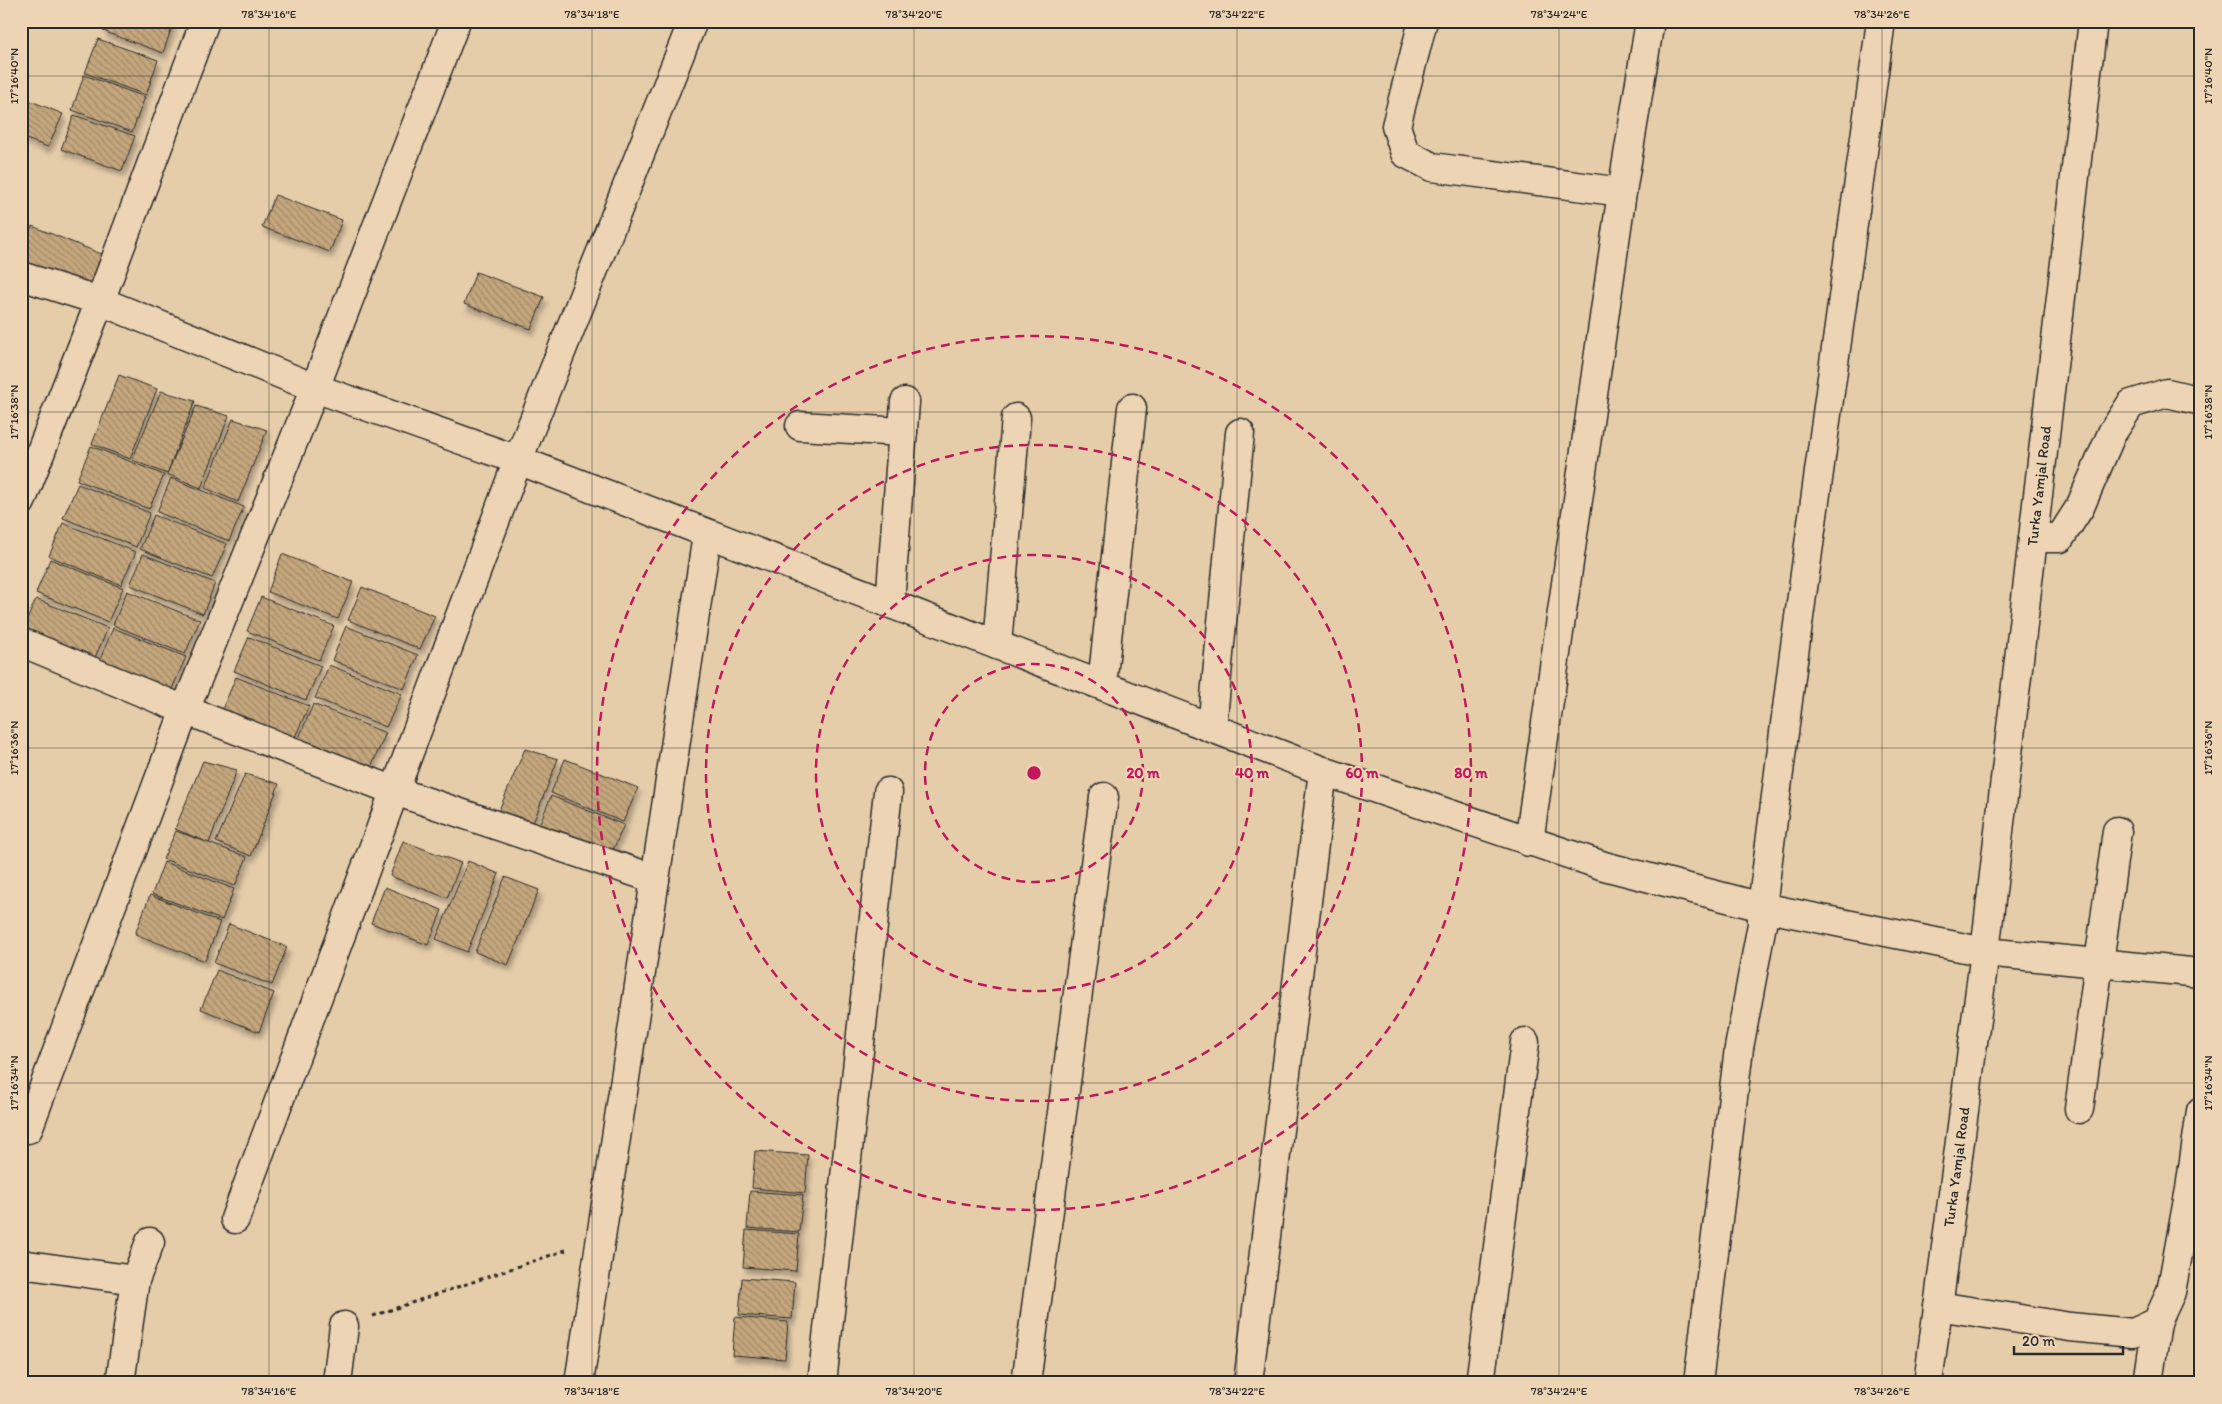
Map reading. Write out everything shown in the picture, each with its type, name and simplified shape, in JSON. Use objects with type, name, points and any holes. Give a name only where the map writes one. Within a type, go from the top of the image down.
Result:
[{"type":"street","points":[[21,502],[100,301],[205,21]]},
{"type":"street","points":[[28,1129],[185,710],[314,388],[456,21]]},
{"type":"street","points":[[235,1219],[518,460],[693,21]]},
{"type":"street","points":[[1423,21],[1396,126],[1405,153],[1432,167],[1622,192]]},
{"type":"street","points":[[1529,842],[1622,192],[1650,21]]},
{"type":"street","points":[[1698,1383],[1739,1048],[1762,924],[1762,907],[1794,651],[1881,21]]},
{"type":"street","name":"Turka Yamjal Road","points":[[1928,1383],[1985,952],[2093,21]]},
{"type":"street","points":[[21,276],[100,301],[314,388],[518,460],[707,535],[1323,771],[1604,866],[1762,907],[1985,952],[2201,973]]},
{"type":"street","points":[[2033,538],[2060,538],[2080,507],[2112,432],[2131,404],[2167,393],[2201,401]]},
{"type":"street","points":[[890,604],[905,402]]},
{"type":"street","points":[[1102,685],[1132,408]]},
{"type":"street","points":[[997,645],[1016,418]]},
{"type":"street","points":[[800,426],[902,432]]},
{"type":"street","points":[[1212,728],[1240,433]]},
{"type":"street","points":[[579,1383],[707,535]]},
{"type":"street","points":[[21,642],[185,710],[395,791],[655,879]]},
{"type":"street","points":[[1248,1383],[1323,771]]},
{"type":"street","points":[[822,1383],[888,792]]},
{"type":"street","points":[[1026,1383],[1104,798]]},
{"type":"street","points":[[2078,1109],[2117,831]]},
{"type":"street","points":[[1480,1383],[1525,1042]]},
{"type":"street","points":[[2148,1383],[2157,1322],[2171,1292],[2190,1189],[2201,1111]]},
{"type":"street","points":[[120,1383],[135,1280],[150,1242]]},
{"type":"street","points":[[21,1264],[135,1280]]},
{"type":"street","points":[[1938,1306],[2070,1327],[2133,1333],[2157,1322]]},
{"type":"street","points":[[336,1383],[344,1326]]},
{"type":"path","points":[[344,1326],[601,1238]]},
{"type":"building","points":[[106,21],[174,21],[163,53],[103,31]]},
{"type":"building","points":[[98,39],[158,60],[146,95],[85,73]]},
{"type":"building","points":[[84,75],[145,97],[132,132],[72,110]]},
{"type":"building","points":[[21,97],[63,114],[48,147],[21,137]]},
{"type":"building","points":[[74,115],[135,136],[122,171],[61,149]]},
{"type":"building","points":[[275,195],[342,220],[330,252],[262,227]]},
{"type":"building","points":[[32,226],[104,255],[90,289],[21,261],[21,253]]},
{"type":"building","points":[[476,272],[544,297],[531,329],[464,304]]},
{"type":"building","points":[[119,375],[157,389],[130,459],[92,444]]},
{"type":"building","points":[[161,391],[195,401],[167,474],[132,460]]},
{"type":"building","points":[[196,406],[229,416],[201,488],[167,474]]},
{"type":"building","points":[[233,419],[267,430],[238,502],[205,488]]},
{"type":"building","points":[[91,446],[164,475],[149,509],[77,480]]},
{"type":"building","points":[[171,478],[244,507],[229,541],[157,512]]},
{"type":"building","points":[[78,484],[150,513],[136,547],[63,518]]},
{"type":"building","points":[[154,515],[227,544],[212,578],[140,549]]},
{"type":"building","points":[[63,523],[136,552],[121,585],[49,556]]},
{"type":"building","points":[[143,554],[215,583],[203,614],[130,585]]},
{"type":"building","points":[[282,554],[353,582],[338,619],[268,592]]},
{"type":"building","points":[[50,559],[123,588],[108,622],[36,593]]},
{"type":"building","points":[[362,587],[435,616],[420,649],[348,620]]},
{"type":"building","points":[[127,591],[200,620],[185,654],[113,625]]},
{"type":"building","points":[[261,597],[334,626],[319,660],[247,631]]},
{"type":"building","points":[[36,599],[108,628],[93,662],[21,633]]},
{"type":"building","points":[[346,626],[418,655],[404,689],[332,660]]},
{"type":"building","points":[[113,628],[186,657],[171,691],[99,662]]},
{"type":"building","points":[[249,637],[321,666],[306,700],[234,671]]},
{"type":"building","points":[[329,665],[402,694],[386,727],[315,698]]},
{"type":"building","points":[[236,677],[309,706],[294,739],[222,710]]},
{"type":"building","points":[[313,704],[386,733],[371,767],[299,738]]},
{"type":"building","points":[[525,749],[558,759],[530,831],[496,817]]},
{"type":"building","points":[[565,759],[638,788],[623,822],[551,793]]},
{"type":"building","points":[[203,761],[237,770],[209,843],[175,829]]},
{"type":"building","points":[[245,774],[279,784],[251,856],[216,842]]},
{"type":"building","points":[[551,796],[624,825],[609,859],[537,830]]},
{"type":"building","points":[[176,831],[247,857],[235,886],[163,859]]},
{"type":"building","points":[[403,841],[461,863],[447,898],[390,876]]},
{"type":"building","points":[[468,861],[499,874],[467,952],[436,939]]},
{"type":"building","points":[[164,862],[234,889],[222,920],[152,894]]},
{"type":"building","points":[[505,877],[539,890],[508,965],[475,952]]},
{"type":"building","points":[[385,887],[442,910],[428,945],[371,923]]},
{"type":"building","points":[[150,895],[220,922],[205,961],[135,934]]},
{"type":"building","points":[[229,924],[287,947],[272,985],[214,963]]},
{"type":"building","points":[[217,970],[274,993],[259,1032],[201,1009]]},
{"type":"building","points":[[755,1151],[808,1155],[805,1193],[752,1188]]},
{"type":"building","points":[[750,1191],[803,1195],[799,1232],[747,1228]]},
{"type":"building","points":[[746,1230],[799,1234],[796,1271],[743,1267]]},
{"type":"building","points":[[742,1278],[795,1282],[792,1319],[739,1315]]},
{"type":"building","points":[[735,1317],[788,1322],[785,1359],[732,1355]]}]
